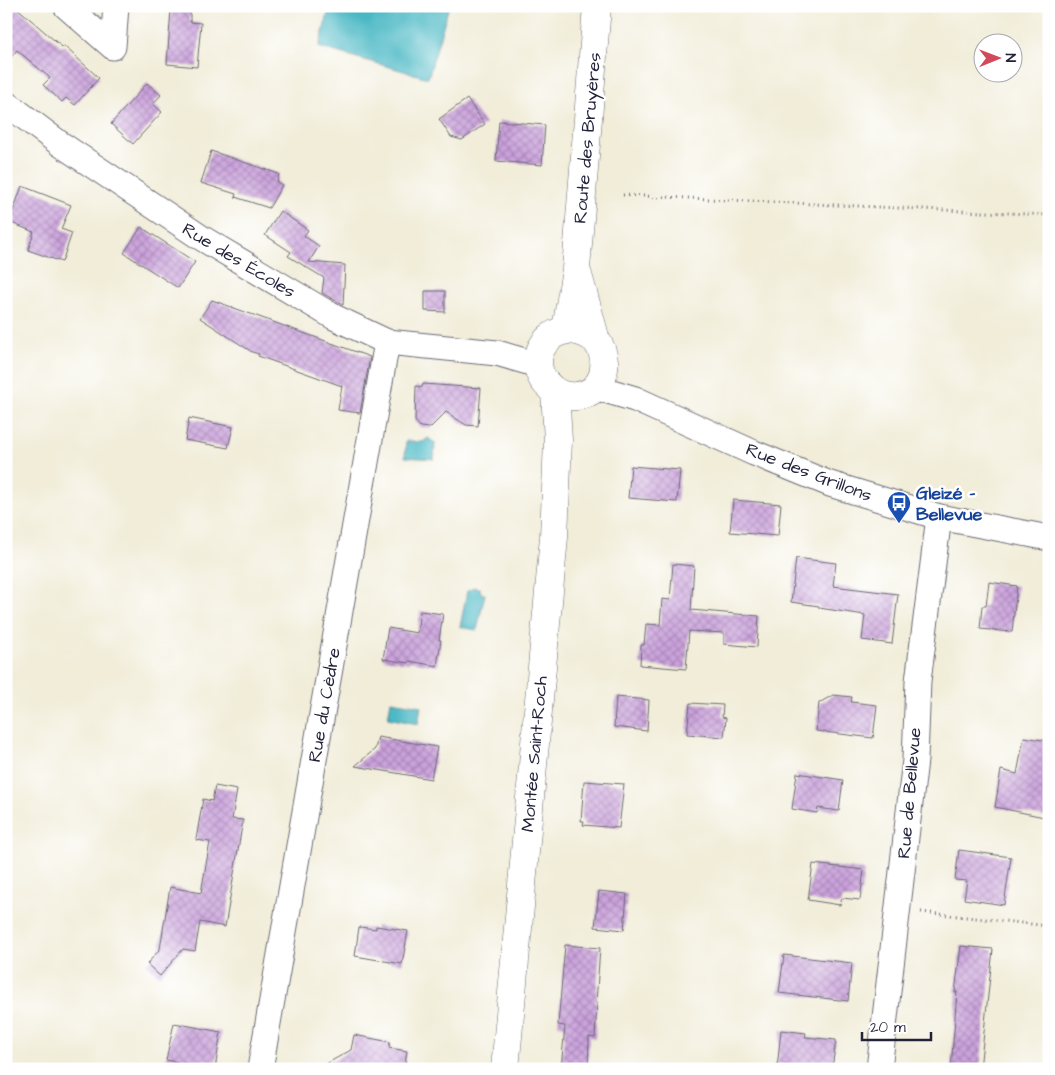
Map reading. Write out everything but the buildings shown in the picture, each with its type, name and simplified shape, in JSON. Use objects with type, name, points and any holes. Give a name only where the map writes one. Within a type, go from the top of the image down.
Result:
[{"type":"main road","name":"Route des Bruyères","points":[[550,346],[576,269],[597,6]]},
{"type":"main road","points":[[576,269],[600,348],[605,368],[602,378],[575,392],[546,385],[540,376],[550,346],[577,329],[588,333],[600,348]]},
{"type":"main road","name":"Montée Saint-Roch","points":[[505,1069],[554,537],[558,440],[575,392]]},
{"type":"street","points":[[66,6],[113,47],[116,6]]},
{"type":"street","name":"Rue des Écoles","points":[[6,104],[59,143],[200,237],[334,317],[387,342],[497,353],[550,346]]},
{"type":"street","name":"Rue du Cèdre","points":[[260,1069],[387,342]]},
{"type":"street","points":[[600,348],[635,399]]},
{"type":"street","name":"Rue des Grillons","points":[[575,392],[635,399],[754,453],[830,484],[939,517],[1049,538]]},
{"type":"street","name":"Rue de Bellevue","points":[[879,1069],[915,760],[918,681],[939,517]]},
{"type":"path","points":[[624,195],[1049,216]]},
{"type":"path","points":[[898,909],[1049,926]]},
{"type":"water","points":[[330,6],[449,6],[428,78],[319,47]]},
{"type":"water","points":[[428,438],[435,443],[434,459],[405,457],[406,441],[423,442]]},
{"type":"water","points":[[474,587],[479,588],[482,594],[485,594],[477,630],[460,627],[467,591]]},
{"type":"water","points":[[391,701],[421,706],[418,724],[388,718]]},
{"type":"place","name":"Gleizé - Bellevue","points":[[899,524]]}]
